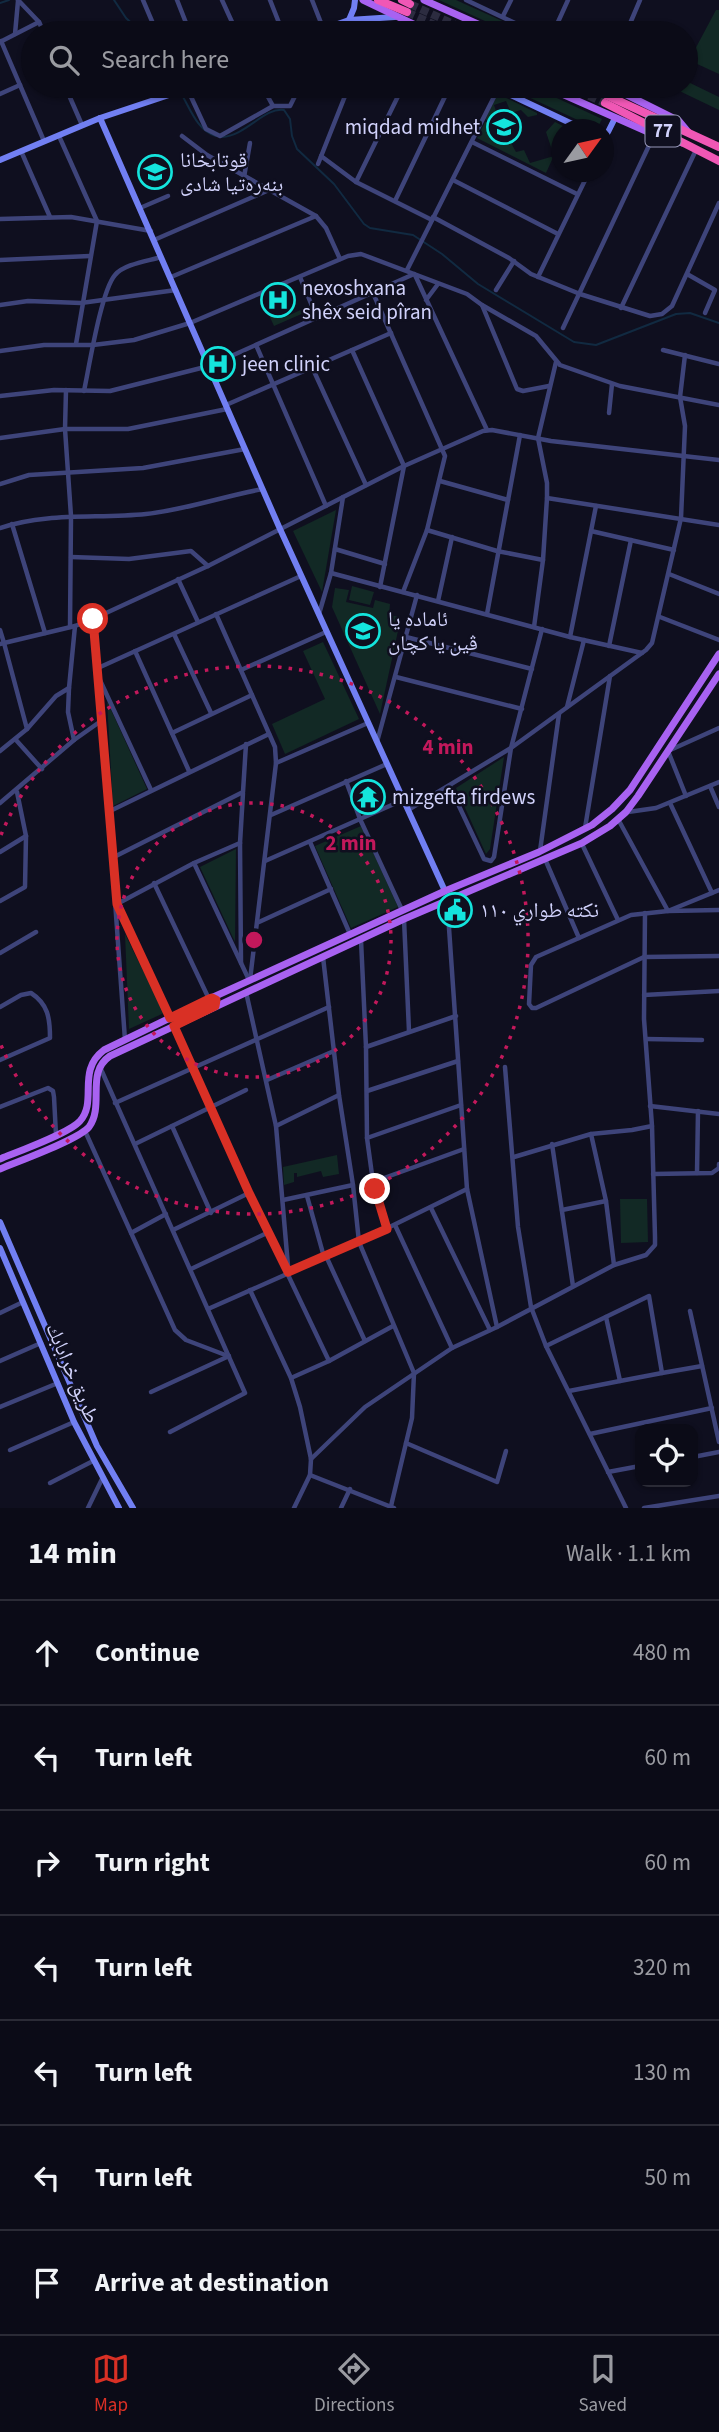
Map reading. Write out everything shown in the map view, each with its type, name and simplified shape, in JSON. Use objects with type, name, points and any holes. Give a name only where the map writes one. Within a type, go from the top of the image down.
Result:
[{"type":"highway","points":[[378,0],[404,8]]},
{"type":"highway","name":"77","points":[[719,146],[606,99],[719,161]]},
{"type":"main road","points":[[355,0],[349,20],[380,16],[404,8]]},
{"type":"main road","points":[[363,0],[404,8],[419,21]]},
{"type":"main road","points":[[424,0],[470,21]]},
{"type":"main road","points":[[0,160],[82,125],[158,98]]},
{"type":"main road","points":[[518,98],[562,119]]},
{"type":"main road","points":[[571,98],[654,135],[687,144]]},
{"type":"main road","points":[[633,98],[678,121],[689,132]]},
{"type":"main road","points":[[100,118],[280,529],[445,891]]},
{"type":"main road","points":[[224,997],[250,981],[350,935],[447,900],[542,855],[584,829],[612,809],[630,790],[718,659]]},
{"type":"main road","points":[[0,1169],[85,1131],[94,1114],[100,1066],[110,1056],[212,1001],[245,991],[360,939],[445,891],[582,843],[618,819],[626,812],[716,685],[719,674]]},
{"type":"main road","points":[[0,1159],[75,1126],[83,1118],[88,1074],[93,1060],[104,1050],[172,1022]]},
{"type":"main road","points":[[0,1222],[97,1446],[133,1508]]},
{"type":"main road","name":"طريق خرابابك","points":[[1,1252],[75,1422],[119,1508]]},
{"type":"street","points":[[18,0],[38,21]]},
{"type":"street","points":[[15,34],[18,0]]},
{"type":"street","points":[[143,0],[152,21]]},
{"type":"street","points":[[177,0],[185,21]]},
{"type":"street","points":[[222,0],[232,21]]},
{"type":"street","points":[[270,0],[278,21]]},
{"type":"street","points":[[312,0],[316,21]]},
{"type":"street","points":[[466,0],[513,21]]},
{"type":"street","points":[[503,16],[510,0]]},
{"type":"street","points":[[558,21],[568,0]]},
{"type":"street","points":[[631,21],[640,0]]},
{"type":"street","points":[[0,93],[20,85],[0,41],[21,31]]},
{"type":"street","points":[[26,98],[44,141]]},
{"type":"street","points":[[70,98],[82,125]]},
{"type":"street","points":[[189,98],[206,129],[214,135],[225,135],[273,106],[290,106],[293,98]]},
{"type":"street","points":[[269,98],[273,106]]},
{"type":"street","points":[[318,164],[344,98]]},
{"type":"street","points":[[356,182],[397,98]]},
{"type":"street","points":[[395,201],[444,98]]},
{"type":"street","points":[[407,270],[472,142],[490,98]]},
{"type":"street","points":[[59,135],[97,221],[76,344]]},
{"type":"street","points":[[563,328],[654,135]]},
{"type":"street","points":[[182,136],[206,155],[316,216],[326,228],[340,259]]},
{"type":"street","points":[[472,142],[577,194]]},
{"type":"street","points":[[244,177],[250,144]]},
{"type":"street","points":[[621,308],[696,149]]},
{"type":"street","points":[[21,151],[50,217]]},
{"type":"street","points":[[321,156],[356,182],[514,261],[538,277],[580,294],[650,316],[662,314],[672,306],[719,204]]},
{"type":"street","points":[[453,180],[558,234]]},
{"type":"street","points":[[538,277],[584,182]]},
{"type":"street","points":[[154,240],[269,190]]},
{"type":"street","points":[[141,208],[168,196]]},
{"type":"street","points":[[171,277],[316,216]]},
{"type":"street","points":[[1,217],[71,217],[151,232]]},
{"type":"street","points":[[0,351],[44,345],[93,345],[134,340],[190,323],[352,254],[361,254],[467,294],[526,329],[544,345],[556,362],[612,384],[719,405]]},
{"type":"street","points":[[0,260],[90,256]]},
{"type":"street","points":[[84,391],[104,301],[115,275],[123,269],[162,257]]},
{"type":"street","points":[[495,290],[514,261]]},
{"type":"street","points":[[0,396],[66,390],[110,391],[209,366],[415,274]]},
{"type":"street","points":[[415,274],[487,430]]},
{"type":"street","points":[[687,274],[715,290],[705,313]]},
{"type":"street","points":[[300,276],[318,318]]},
{"type":"street","points":[[426,299],[438,284]]},
{"type":"street","points":[[0,305],[29,301],[82,303],[176,290]]},
{"type":"street","points":[[373,293],[445,456],[427,530],[403,592]]},
{"type":"street","points":[[482,305],[517,389],[523,391],[549,386]]},
{"type":"street","points":[[0,439],[65,429],[128,429],[227,407],[272,384],[391,333]]},
{"type":"street","points":[[256,345],[326,506]]},
{"type":"street","points":[[352,350],[404,466],[380,587]]},
{"type":"street","points":[[663,351],[719,364]]},
{"type":"street","points":[[408,810],[511,748],[642,653],[654,638],[681,518],[685,426],[680,397],[685,355]]},
{"type":"street","points":[[534,627],[543,560],[547,498],[547,483],[538,438],[556,362]]},
{"type":"street","points":[[313,367],[366,485]]},
{"type":"street","points":[[609,413],[612,384]]},
{"type":"street","points":[[66,390],[72,627],[68,712],[74,740]]},
{"type":"street","points":[[2,644],[72,627],[93,619],[208,566],[443,447],[487,430],[551,441],[719,460]]},
{"type":"street","points":[[487,614],[520,435]]},
{"type":"street","points":[[0,484],[29,475],[143,468],[246,450]]},
{"type":"street","points":[[440,481],[508,500]]},
{"type":"street","points":[[0,528],[33,519],[144,514],[263,489]]},
{"type":"street","points":[[319,615],[331,573],[343,497]]},
{"type":"street","points":[[547,498],[719,525]]},
{"type":"street","points":[[570,637],[596,506]]},
{"type":"street","points":[[12,524],[46,632]]},
{"type":"street","points":[[427,530],[497,551],[543,560]]},
{"type":"street","points":[[591,531],[674,550]]},
{"type":"street","points":[[438,601],[452,537]]},
{"type":"street","points":[[609,646],[631,540]]},
{"type":"street","points":[[335,549],[385,564]]},
{"type":"street","points":[[71,557],[129,559],[191,551],[208,566]]},
{"type":"street","points":[[331,573],[570,637],[642,653]]},
{"type":"street","points":[[669,575],[719,594]]},
{"type":"street","points":[[98,668],[301,576]]},
{"type":"street","points":[[178,579],[198,622]]},
{"type":"street","points":[[377,742],[417,595]]},
{"type":"street","points":[[216,614],[275,747],[271,816],[250,981]]},
{"type":"street","points":[[660,617],[719,640]]},
{"type":"street","points":[[93,619],[117,904],[125,1040]]},
{"type":"street","points":[[450,787],[484,859],[491,861],[511,748],[542,629]]},
{"type":"street","points":[[0,630],[27,729]]},
{"type":"street","points":[[241,670],[327,631]]},
{"type":"street","points":[[174,634],[211,713]]},
{"type":"street","points":[[406,637],[532,669]]},
{"type":"street","points":[[567,708],[584,640]]},
{"type":"street","points":[[135,652],[189,771]]},
{"type":"street","points":[[584,829],[610,676]]},
{"type":"street","points":[[396,677],[522,709]]},
{"type":"street","points":[[99,678],[151,790]]},
{"type":"street","points":[[0,751],[16,740],[56,696],[69,688]]},
{"type":"street","points":[[172,733],[252,695]]},
{"type":"street","points":[[559,713],[542,855],[579,938]]},
{"type":"street","points":[[0,803],[74,740],[101,721]]},
{"type":"street","points":[[276,763],[368,723]]},
{"type":"street","points":[[686,796],[668,751],[719,728]]},
{"type":"street","points":[[108,811],[269,734]]},
{"type":"street","points":[[16,740],[42,769]]},
{"type":"street","points":[[241,963],[240,843],[246,744]]},
{"type":"street","points":[[271,816],[387,764]]},
{"type":"street","points":[[346,781],[403,915],[409,1031]]},
{"type":"street","points":[[626,812],[649,810],[719,782]]},
{"type":"street","points":[[710,786],[719,807]]},
{"type":"street","points":[[0,901],[26,887],[26,836],[17,791]]},
{"type":"street","points":[[0,792],[7,799]]},
{"type":"street","points":[[112,858],[243,792]]},
{"type":"street","points":[[265,861],[403,800]]},
{"type":"street","points":[[670,803],[712,893]]},
{"type":"street","points":[[618,819],[668,911]]},
{"type":"street","points":[[0,852],[26,836]]},
{"type":"street","points":[[310,842],[350,935]]},
{"type":"street","points":[[117,904],[194,863],[240,843]]},
{"type":"street","points":[[582,843],[618,920]]},
{"type":"street","points":[[194,863],[250,981]]},
{"type":"street","points":[[154,883],[212,1001]]},
{"type":"street","points":[[258,922],[331,890]]},
{"type":"street","points":[[668,911],[719,890]]},
{"type":"street","points":[[445,891],[467,1189],[497,1327]]},
{"type":"street","points":[[117,904],[329,1361]]},
{"type":"street","points":[[719,910],[631,915],[533,960],[529,1003],[532,1008],[644,957],[719,956]]},
{"type":"street","points":[[311,1459],[365,1407],[452,1348],[614,1265],[646,1255],[655,1245],[652,1126],[644,995],[645,913]]},
{"type":"street","points":[[0,953],[36,932]]},
{"type":"street","points":[[360,939],[366,1047],[367,1138],[373,1182],[387,1229]]},
{"type":"street","points":[[310,1475],[389,1507],[412,1418],[414,1373],[359,1242],[354,1185],[339,1095],[323,957]]},
{"type":"street","points":[[245,991],[276,1126],[288,1272]]},
{"type":"street","points":[[644,995],[719,991]]},
{"type":"street","points":[[0,1007],[21,995],[31,993],[40,998],[50,1017],[50,1038],[0,1060]]},
{"type":"street","points":[[115,1103],[329,1007]]},
{"type":"street","points":[[366,1047],[456,1016]]},
{"type":"street","points":[[646,1040],[702,1040]]},
{"type":"street","points":[[267,1080],[334,1051]]},
{"type":"street","points":[[367,1091],[458,1061]]},
{"type":"street","points":[[100,1066],[245,1393],[170,1432]]},
{"type":"street","points":[[505,1067],[518,1227],[531,1307],[546,1346],[626,1508]]},
{"type":"street","points":[[0,1107],[48,1088],[53,1091],[56,1135]]},
{"type":"street","points":[[135,1144],[246,1090]]},
{"type":"street","points":[[276,1126],[339,1095]]},
{"type":"street","points":[[367,1138],[461,1105]]},
{"type":"street","points":[[650,1106],[719,1114]]},
{"type":"street","points":[[697,1173],[698,1111]]},
{"type":"street","points":[[172,1126],[211,1213]]},
{"type":"street","points":[[514,1157],[591,1133],[652,1126]]},
{"type":"street","points":[[85,1131],[175,1329],[186,1340],[229,1356]]},
{"type":"street","points":[[591,1133],[606,1201],[614,1265]]},
{"type":"street","points":[[552,1144],[573,1286]]},
{"type":"street","points":[[373,1182],[464,1150]]},
{"type":"street","points":[[653,1174],[712,1173],[719,1168],[719,1164]]},
{"type":"street","points":[[283,1200],[354,1185]]},
{"type":"street","points":[[208,1309],[359,1242],[467,1189]]},
{"type":"street","points":[[173,1230],[249,1193]]},
{"type":"street","points":[[307,1196],[325,1256],[365,1341]]},
{"type":"street","points":[[562,1210],[606,1201]]},
{"type":"street","points":[[431,1208],[490,1330]]},
{"type":"street","points":[[131,1233],[166,1214]]},
{"type":"street","points":[[395,1225],[452,1348]]},
{"type":"street","points":[[191,1269],[269,1232]]},
{"type":"street","points":[[250,1290],[291,1378],[311,1459],[310,1475],[294,1508]]},
{"type":"street","points":[[546,1346],[649,1296],[662,1373]]},
{"type":"street","points":[[0,1312],[23,1302]]},
{"type":"street","points":[[690,1311],[719,1442]]},
{"type":"street","points":[[606,1317],[620,1381]]},
{"type":"street","points":[[291,1378],[329,1361],[393,1326]]},
{"type":"street","points":[[0,1361],[41,1343]]},
{"type":"street","points":[[151,1391],[229,1356]]},
{"type":"street","points":[[569,1391],[702,1366]]},
{"type":"street","points":[[0,1407],[58,1383]]},
{"type":"street","points":[[590,1434],[712,1408]]},
{"type":"street","points":[[10,1450],[75,1422]]},
{"type":"street","points":[[406,1443],[497,1482],[506,1451]]},
{"type":"street","points":[[698,1456],[719,1452]]},
{"type":"street","points":[[50,1483],[93,1461]]},
{"type":"street","points":[[608,1472],[635,1467]]},
{"type":"street","points":[[88,1508],[102,1479]]},
{"type":"street","points":[[341,1508],[350,1489]]},
{"type":"street","points":[[644,1508],[719,1496]]},
{"type":"green space","points":[[439,0],[456,0],[502,21],[485,21]]},
{"type":"green space","points":[[716,10],[719,10],[719,74],[698,64],[698,44]]},
{"type":"green space","points":[[698,87],[719,97],[719,110],[694,98],[698,98]]},
{"type":"green space","points":[[496,98],[506,98],[537,113],[528,117],[521,110],[511,113],[506,101],[494,105],[500,123],[485,119]]},
{"type":"green space","points":[[531,98],[557,98],[602,119],[576,119]]},
{"type":"green space","points":[[485,122],[488,123],[494,139],[501,138],[511,143],[516,152],[524,150],[530,163],[551,157],[551,162],[546,173],[477,138]]},
{"type":"green space","points":[[551,126],[551,147],[546,132]]},
{"type":"green space","points":[[272,293],[283,318],[305,308],[306,312],[274,326],[261,298]]},
{"type":"green space","points":[[336,510],[322,592],[293,531]]},
{"type":"green space","points":[[352,586],[374,592],[370,605],[349,600]]},
{"type":"green space","points":[[335,588],[349,590],[346,602],[373,608],[375,600],[390,604],[389,615],[401,617],[380,714],[332,607]]},
{"type":"green space","points":[[323,642],[359,719],[285,754],[272,724],[325,699],[303,651]]},
{"type":"green space","points":[[107,701],[147,789],[113,806]]},
{"type":"green space","points":[[504,757],[490,849],[486,854],[456,788]]},
{"type":"green space","points":[[361,826],[398,907],[351,928],[315,846]]},
{"type":"green space","points":[[236,849],[235,942],[200,867]]},
{"type":"green space","points":[[125,934],[164,1013],[129,1029]]},
{"type":"green space","points":[[337,1155],[339,1174],[323,1177],[321,1171],[297,1177],[297,1173],[294,1173],[294,1182],[284,1185],[283,1167]]},
{"type":"green space","points":[[620,1199],[647,1199],[648,1242],[621,1243]]},
{"type":"waterway","points":[[0,3],[9,0]]},
{"type":"waterway","points":[[114,0],[129,21]]},
{"type":"waterway","points":[[183,98],[203,129],[216,136]]},
{"type":"waterway","points":[[222,137],[239,132],[269,113],[284,110],[290,119],[297,149],[334,184],[364,224],[370,228],[413,235],[442,254],[478,284],[574,342],[596,345],[676,314],[690,313],[719,323]]},
{"type":"tunnel","points":[[410,4],[447,21]]},
{"type":"tunnel","points":[[407,12],[426,21]]},
{"type":"tunnel","points":[[594,98],[605,103]]},
{"type":"place","name":"miqdad midhet","points":[[504,127]]},
{"type":"place","name":"قوتابخانا بنەرەتیا شادی","points":[[155,172]]},
{"type":"place","name":"nexoshxana shêx seid pîran","points":[[278,300]]},
{"type":"place","name":"jeen clinic","points":[[218,364]]},
{"type":"place","name":"ئاماده یا ڤین یا کچان","points":[[363,631]]},
{"type":"place","name":"mizgefta firdews","points":[[368,797]]},
{"type":"place","name":"نكته طواري ١١٠","points":[[455,910]]},
{"type":"route","points":[[93,619],[117,904],[170,1018],[209,999],[216,1000],[215,1006],[174,1026],[249,1193],[288,1272],[387,1229],[375,1189]]}]
